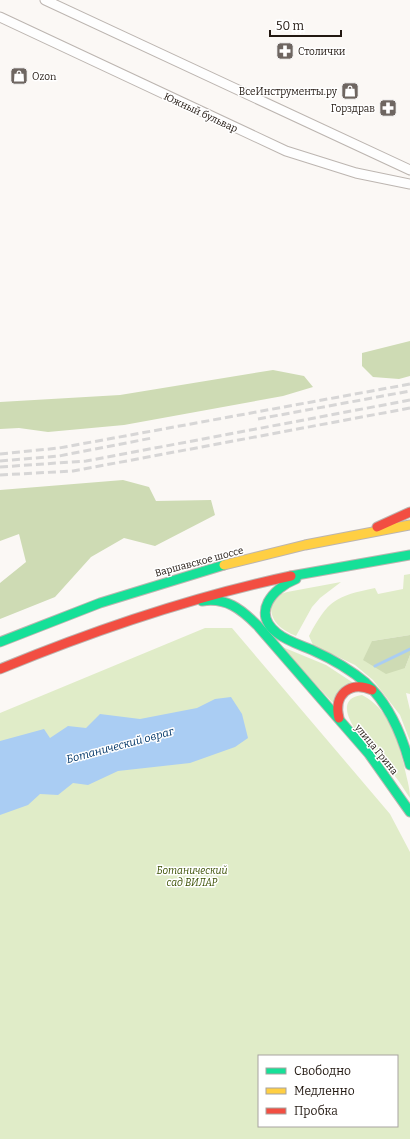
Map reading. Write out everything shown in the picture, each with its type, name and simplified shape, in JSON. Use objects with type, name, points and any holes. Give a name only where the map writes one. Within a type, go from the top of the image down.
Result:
[{"type":"main road","points":[[357,534],[386,524],[410,512]]},
{"type":"main road","name":"Варшавское шоссе","points":[[0,642],[72,612],[165,580],[268,554],[357,534],[410,525]]},
{"type":"main road","points":[[0,669],[75,639],[177,605],[272,580],[410,555]]},
{"type":"main road","points":[[336,568],[286,582],[278,587],[267,602],[266,613],[268,623],[273,630],[281,635],[346,667],[371,686],[382,699]]},
{"type":"main road","name":"улица Грина","points":[[177,605],[205,600],[218,600],[232,604],[241,610],[285,656],[381,769],[410,812]]},
{"type":"main road","points":[[340,720],[336,706],[342,694],[350,688],[356,686],[368,688],[382,699]]},
{"type":"main road","name":"улица Грина","points":[[382,699],[398,726],[405,742],[410,765]]},
{"type":"street","points":[[45,0],[410,170]]},
{"type":"street","name":"Южный бульвар","points":[[0,17],[286,151],[356,173],[410,184]]},
{"type":"green space","points":[[410,341],[410,376],[399,379],[373,377],[362,366],[362,353]]},
{"type":"green space","points":[[273,370],[304,376],[313,387],[283,396],[124,425],[48,432],[19,428],[0,429],[0,402],[120,395]]},
{"type":"green space","points":[[123,480],[149,487],[156,501],[211,500],[215,515],[155,546],[124,538],[91,557],[55,597],[0,619],[0,583],[26,562],[19,534],[0,541],[0,490]]},
{"type":"green space","points":[[410,574],[410,635],[372,641],[405,668],[410,655],[410,694],[406,693],[410,710],[410,741],[400,715],[373,680],[355,665],[313,645],[309,636],[322,614],[328,607],[342,597],[375,588],[378,594],[403,589],[404,575]]},
{"type":"green space","points":[[341,582],[320,598],[312,607],[296,636],[286,631],[275,621],[271,611],[271,605],[281,594]]},
{"type":"green space","name":"Ботанический сад ВИЛАР","points":[[205,628],[232,628],[390,814],[410,852],[410,1139],[0,1139],[0,713]]},
{"type":"green space","points":[[410,635],[410,655],[405,668],[386,674],[363,660],[372,641]]},
{"type":"green space","points":[[280,646],[326,665],[355,684],[334,704]]},
{"type":"green space","points":[[362,695],[379,708],[395,735],[409,786],[410,798],[394,775],[357,733],[350,720],[347,708],[350,700]]},
{"type":"water","points":[[231,697],[242,714],[248,738],[235,747],[190,763],[118,771],[88,785],[73,783],[58,795],[40,794],[28,805],[0,815],[0,741],[44,729],[50,738],[68,726],[86,728],[100,714],[140,719],[197,708],[215,699]]},
{"type":"waterway","name":"Ботанический овраг","points":[[375,666],[410,649]]},
{"type":"railway","points":[[0,454],[59,448],[410,384]]},
{"type":"railway","points":[[258,419],[410,391]]},
{"type":"railway","points":[[0,467],[86,461],[410,400]]},
{"type":"railway","points":[[0,475],[73,471],[410,408]]},
{"type":"railway","points":[[0,461],[59,456],[152,438]]},
{"type":"traffic: fast","points":[[291,576],[410,555]]},
{"type":"traffic: fast","points":[[0,642],[100,603],[224,565]]},
{"type":"traffic: fast","points":[[296,579],[280,588],[268,602],[266,617],[269,625],[285,638],[334,661],[354,673],[366,683],[382,701],[394,721],[410,765]]},
{"type":"traffic: fast","points":[[202,601],[211,600],[226,603],[239,609],[257,625],[369,754],[410,812]]},
{"type":"traffic: slow","points":[[224,565],[305,545],[410,525]]},
{"type":"traffic: jam","points":[[377,527],[410,512]]},
{"type":"traffic: jam","points":[[0,669],[71,641],[180,604],[254,584],[291,576]]},
{"type":"traffic: jam","points":[[339,718],[339,703],[341,696],[345,692],[350,688],[357,687],[364,687],[372,690]]},
{"type":"place","name":"Столички","points":[[285,51]]},
{"type":"place","name":"Ozon","points":[[19,76]]},
{"type":"place","name":"ВсеИнструменты.ру","points":[[350,91]]},
{"type":"place","name":"Горздрав","points":[[388,108]]}]
